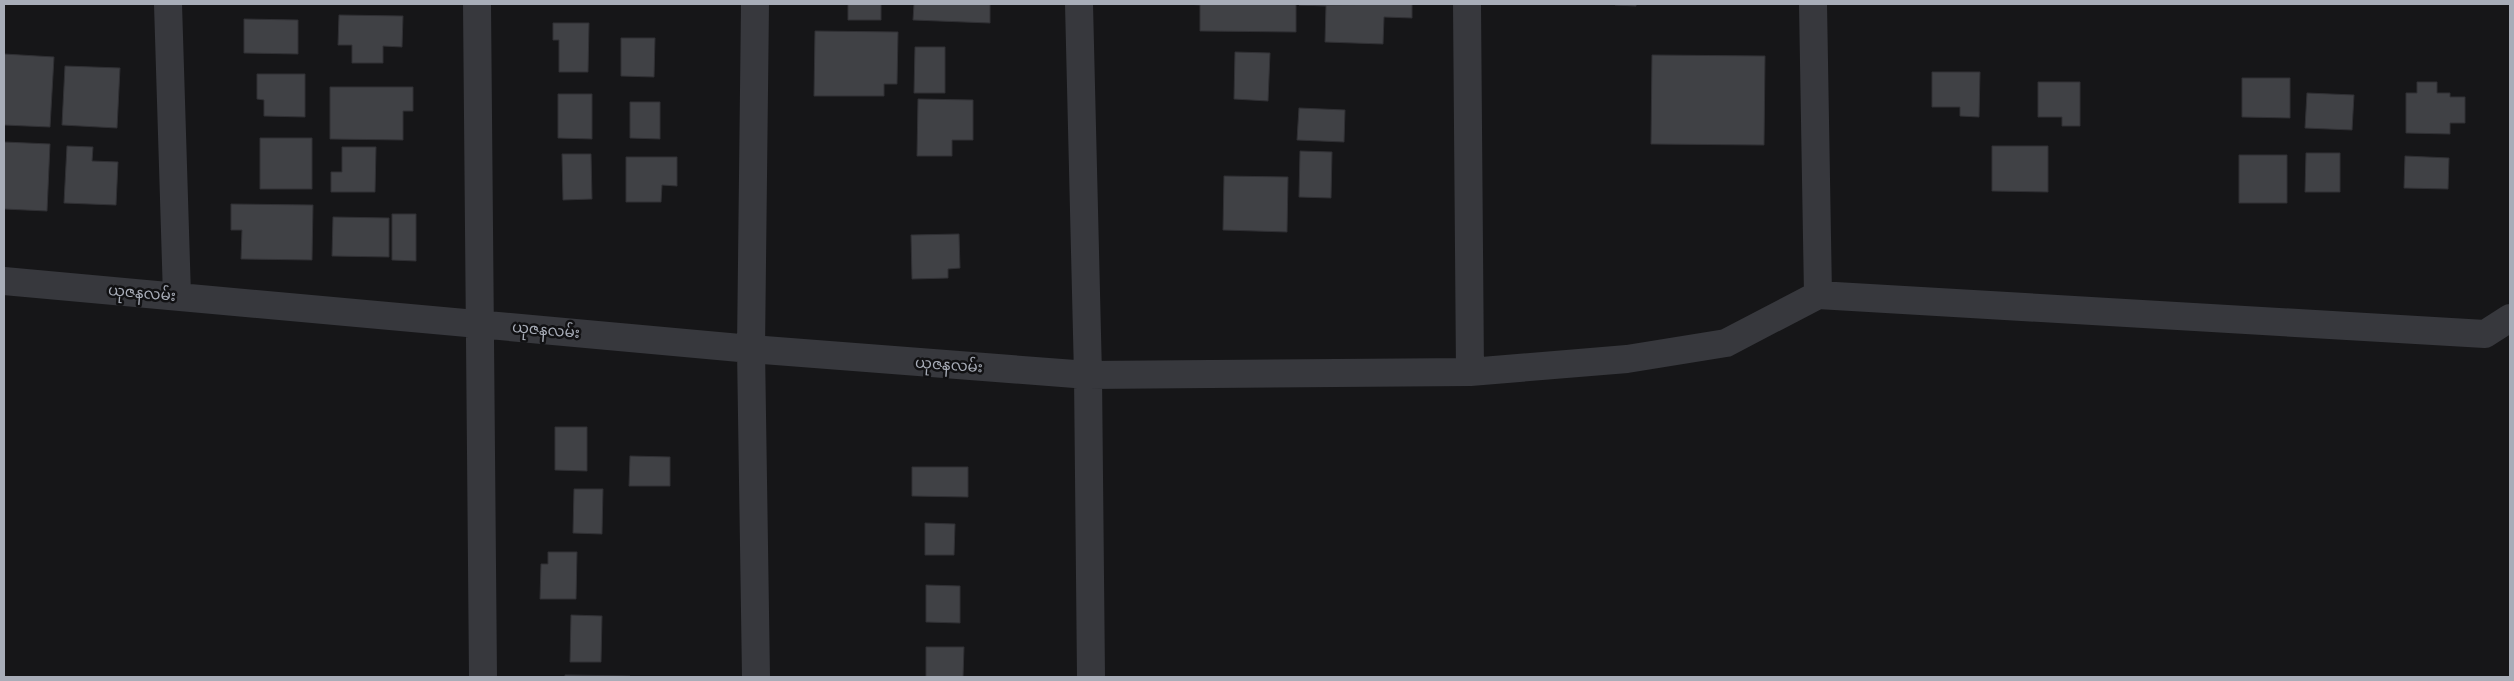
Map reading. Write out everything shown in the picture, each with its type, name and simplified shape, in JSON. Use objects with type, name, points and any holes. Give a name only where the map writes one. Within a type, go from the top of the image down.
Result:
[{"type":"street","points":[[168,4],[178,296]]},
{"type":"street","points":[[477,4],[482,324],[483,677]]},
{"type":"street","points":[[755,4],[751,349],[756,677]]},
{"type":"street","points":[[1079,4],[1088,375],[1091,677]]},
{"type":"street","points":[[1467,4],[1470,372]]},
{"type":"street","points":[[1814,4],[1818,295],[2485,334],[2510,318]]},
{"type":"street","name":"ယုဇနလမ်း","points":[[4,281],[751,349],[1088,375],[1470,372],[1627,359],[1726,343],[1818,295]]},
{"type":"building","points":[[848,4],[881,4],[881,20],[848,20]]},
{"type":"building","points":[[914,4],[990,4],[990,23],[913,20]]},
{"type":"building","points":[[1187,4],[1296,4],[1296,32],[1200,31],[1200,5]]},
{"type":"building","points":[[1412,4],[1412,18],[1384,17],[1383,44],[1325,42],[1326,6],[1299,5]]},
{"type":"building","points":[[1636,4],[1636,6],[1615,5]]},
{"type":"building","points":[[339,15],[403,16],[402,47],[383,46],[383,63],[352,63],[352,45],[338,45]]},
{"type":"building","points":[[244,19],[298,20],[298,54],[244,53]]},
{"type":"building","points":[[553,23],[589,23],[588,72],[559,72],[559,40],[553,40]]},
{"type":"building","points":[[815,31],[898,32],[897,84],[884,84],[884,96],[814,96]]},
{"type":"building","points":[[621,38],[655,38],[654,77],[621,76]]},
{"type":"building","points":[[915,47],[945,47],[945,93],[914,93]]},
{"type":"building","points":[[1235,52],[1270,53],[1268,101],[1234,99]]},
{"type":"building","points":[[4,54],[54,57],[50,127],[4,125]]},
{"type":"building","points":[[1652,55],[1765,56],[1764,145],[1651,144]]},
{"type":"building","points":[[65,66],[120,68],[117,128],[62,125]]},
{"type":"building","points":[[1932,72],[1980,72],[1979,117],[1960,116],[1960,107],[1932,107]]},
{"type":"building","points":[[257,74],[305,74],[305,117],[264,116],[264,100],[257,99]]},
{"type":"building","points":[[2242,78],[2290,78],[2290,118],[2242,117]]},
{"type":"building","points":[[2038,82],[2080,82],[2080,126],[2062,126],[2062,117],[2038,117]]},
{"type":"building","points":[[2417,82],[2437,82],[2437,93],[2450,93],[2450,97],[2465,97],[2465,123],[2450,123],[2450,134],[2406,133],[2406,93],[2417,93]]},
{"type":"building","points":[[330,87],[413,87],[413,111],[403,111],[403,140],[330,139]]},
{"type":"building","points":[[2307,93],[2354,95],[2352,130],[2305,128]]},
{"type":"building","points":[[558,94],[592,94],[592,139],[558,138]]},
{"type":"building","points":[[918,99],[973,100],[973,140],[952,140],[952,156],[917,156]]},
{"type":"building","points":[[630,102],[660,102],[660,139],[630,138]]},
{"type":"building","points":[[1299,108],[1345,110],[1344,142],[1297,140]]},
{"type":"building","points":[[260,138],[312,138],[312,189],[260,189]]},
{"type":"building","points":[[4,142],[50,144],[47,211],[4,209]]},
{"type":"building","points":[[67,146],[93,147],[92,161],[118,162],[116,205],[64,203]]},
{"type":"building","points":[[1992,146],[2048,146],[2048,192],[1992,191]]},
{"type":"building","points":[[342,147],[376,147],[375,192],[331,192],[331,172],[342,172]]},
{"type":"building","points":[[1300,151],[1332,152],[1331,198],[1299,197]]},
{"type":"building","points":[[2306,153],[2340,153],[2340,192],[2305,192]]},
{"type":"building","points":[[562,154],[591,154],[592,199],[563,200]]},
{"type":"building","points":[[2239,155],[2287,155],[2287,203],[2239,203]]},
{"type":"building","points":[[2405,156],[2449,158],[2448,189],[2404,188]]},
{"type":"building","points":[[626,157],[677,157],[677,186],[662,185],[661,202],[626,202]]},
{"type":"building","points":[[1224,176],[1288,177],[1287,232],[1223,230]]},
{"type":"building","points":[[231,204],[313,205],[312,260],[241,259],[242,230],[231,230]]},
{"type":"building","points":[[392,214],[416,214],[416,261],[392,260]]},
{"type":"building","points":[[333,217],[389,218],[389,257],[332,256]]},
{"type":"building","points":[[959,234],[960,268],[948,269],[948,278],[912,279],[911,235]]},
{"type":"building","points":[[555,427],[587,427],[587,471],[555,470]]},
{"type":"building","points":[[630,456],[670,457],[670,486],[629,486]]},
{"type":"building","points":[[912,467],[968,467],[968,497],[912,496]]},
{"type":"building","points":[[574,489],[603,489],[602,534],[573,533]]},
{"type":"building","points":[[925,523],[955,524],[954,555],[925,555]]},
{"type":"building","points":[[548,552],[577,552],[576,599],[540,599],[541,564],[548,564]]},
{"type":"building","points":[[926,585],[960,586],[960,623],[926,622]]},
{"type":"building","points":[[571,615],[602,616],[601,662],[570,662]]},
{"type":"building","points":[[926,647],[964,647],[963,677],[926,677]]},
{"type":"building","points":[[565,675],[630,676],[630,677],[565,677]]}]
